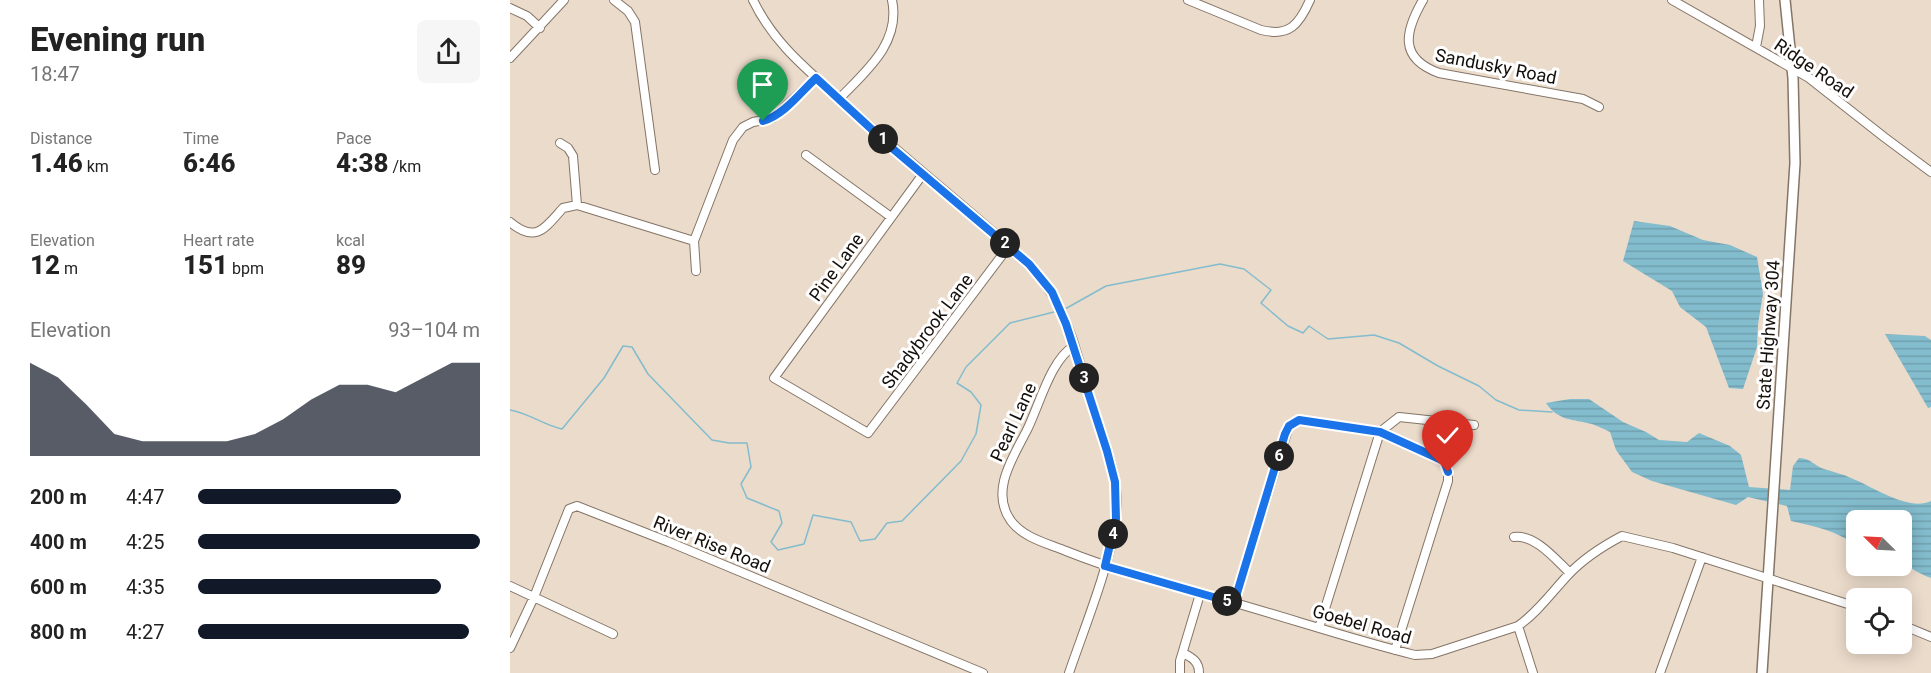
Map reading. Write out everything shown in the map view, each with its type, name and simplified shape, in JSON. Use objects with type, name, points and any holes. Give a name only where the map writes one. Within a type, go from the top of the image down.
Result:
[{"type":"main road","name":"State Highway 304","points":[[1762,673],[1794,178],[1793,68],[1785,0]]},
{"type":"street","points":[[510,58],[564,0]]},
{"type":"street","points":[[614,0],[631,14],[637,30],[655,170]]},
{"type":"street","points":[[753,0],[776,39],[923,174],[1029,264],[1052,292],[1060,308],[1074,346],[1115,482],[1116,519],[1105,566],[1070,673]]},
{"type":"street","points":[[839,99],[873,64],[887,44],[894,22],[892,0]]},
{"type":"street","points":[[1188,0],[1261,30],[1274,33],[1287,31],[1298,23],[1310,0]]},
{"type":"street","name":"Sandusky Road","points":[[1423,0],[1413,18],[1408,39],[1415,59],[1421,65],[1439,73],[1583,99],[1599,107]]},
{"type":"street","name":"Ridge Road","points":[[1672,0],[1793,68],[1822,87],[1931,172]]},
{"type":"street","points":[[1756,47],[1760,30],[1759,0]]},
{"type":"street","points":[[510,8],[527,16],[540,28]]},
{"type":"street","points":[[696,271],[694,241],[733,140],[743,127],[753,122],[773,118],[816,78]]},
{"type":"street","points":[[560,144],[568,148],[573,156],[577,205]]},
{"type":"street","points":[[806,155],[891,217]]},
{"type":"street","name":"Pine Lane","points":[[868,434],[774,378],[923,174]]},
{"type":"street","points":[[510,222],[519,230],[529,234],[543,230],[550,225],[563,208],[577,205],[694,241]]},
{"type":"street","name":"Shadybrook Lane","points":[[868,434],[1009,246]]},
{"type":"street","name":"Pearl Lane","points":[[1074,346],[1061,357],[1052,375],[1006,472],[1002,495],[1010,519],[1029,537],[1105,566]]},
{"type":"street","points":[[1319,628],[1380,432],[1399,417],[1474,425]]},
{"type":"street","points":[[1234,603],[1289,426],[1299,420],[1380,432],[1444,461],[1448,472],[1448,481],[1395,650]]},
{"type":"street","name":"River Rise Road","points":[[510,648],[534,597],[569,509],[577,506],[983,673]]},
{"type":"street","name":"Goebel Road","points":[[1105,566],[1414,655],[1432,654],[1518,626],[1527,620],[1570,573],[1605,545],[1622,536],[1702,557],[1846,603]]},
{"type":"street","points":[[1514,537],[1528,538],[1570,573]]},
{"type":"street","points":[[1660,673],[1702,557]]},
{"type":"street","points":[[510,586],[613,634]]},
{"type":"street","points":[[1180,673],[1180,661],[1200,594]]},
{"type":"street","points":[[1518,626],[1533,673]]},
{"type":"street","points":[[1912,629],[1931,638]]},
{"type":"street","points":[[1183,653],[1192,657],[1199,666],[1199,673]]},
{"type":"water","points":[[1634,221],[1670,226],[1703,240],[1730,245],[1757,257],[1763,294],[1757,347],[1743,389],[1729,388],[1706,327],[1680,307],[1672,291],[1623,261]]},
{"type":"water","points":[[1885,334],[1925,336],[1931,340],[1931,407],[1928,408]]},
{"type":"water","points":[[1589,399],[1623,422],[1659,440],[1687,442],[1699,433],[1730,446],[1741,455],[1749,487],[1790,490],[1793,466],[1799,458],[1901,501],[1922,503],[1931,501],[1931,578],[1912,569],[1912,510],[1846,510],[1846,539],[1817,527],[1791,521],[1787,506],[1748,497],[1736,505],[1652,481],[1632,472],[1616,450],[1610,432],[1592,424],[1561,416],[1546,403]]},
{"type":"waterway","points":[[1065,309],[1106,286],[1220,264],[1244,269],[1271,290],[1261,303],[1288,326],[1303,333],[1309,326],[1328,339],[1374,335],[1399,343],[1479,386],[1496,400],[1519,410],[1552,412]]},
{"type":"waterway","points":[[510,410],[562,429],[604,378],[623,346],[632,347],[648,374],[712,440],[747,443],[751,467],[741,484],[747,498],[779,511],[782,523],[771,542],[778,550],[804,544],[813,515],[851,522],[860,541],[875,539],[887,523],[902,521],[961,461],[976,434],[981,405],[971,392],[957,383],[966,367],[1010,323],[1058,311]]},
{"type":"route","points":[[763,121],[773,118],[816,78],[892,148],[1009,246],[1043,280],[1060,308],[1074,346],[1115,482],[1116,519],[1105,566],[1234,603],[1285,434],[1289,426],[1299,420],[1380,432],[1444,461],[1448,472]]}]
